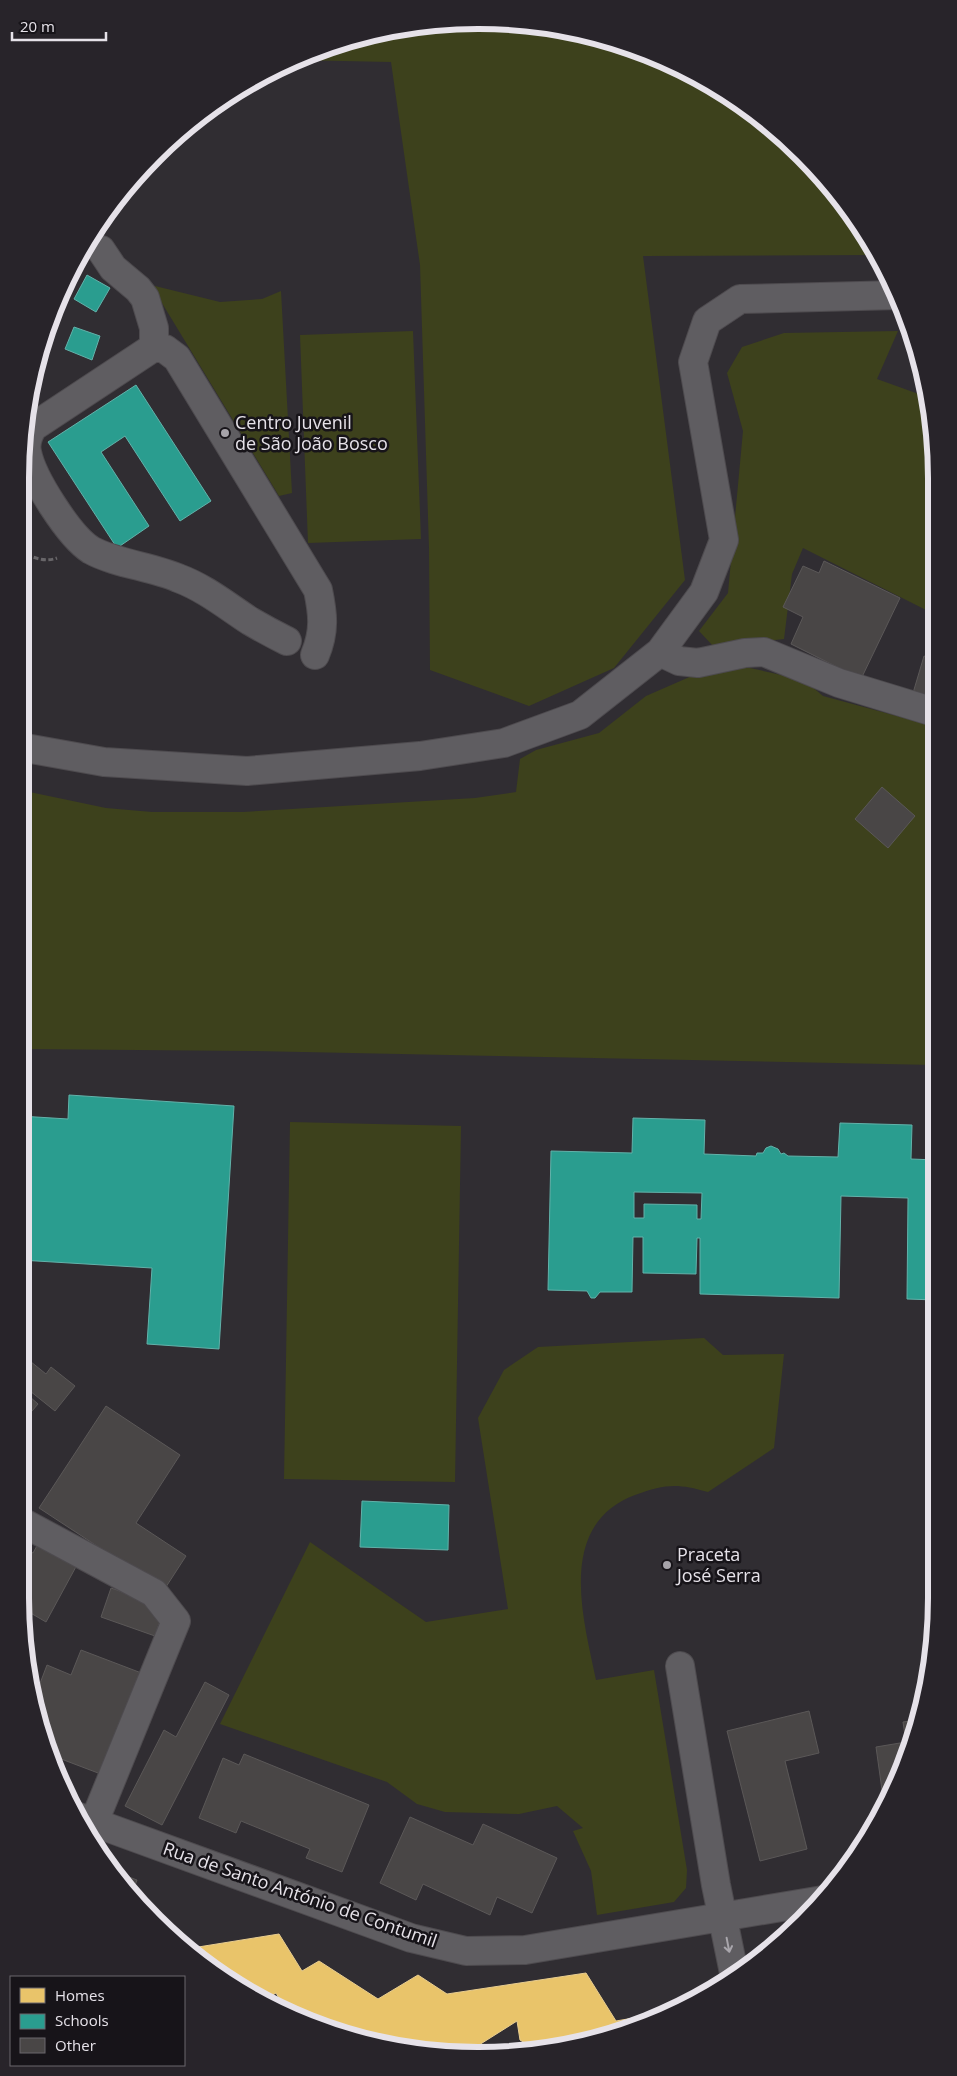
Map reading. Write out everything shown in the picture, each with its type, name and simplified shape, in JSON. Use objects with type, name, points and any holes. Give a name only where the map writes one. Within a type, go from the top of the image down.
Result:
[{"type":"street","points":[[101,250],[113,268],[146,298],[154,328],[154,347]]},
{"type":"street","points":[[29,749],[104,762],[247,770],[420,756],[504,743],[580,716],[660,652],[704,592],[724,540],[693,362],[707,321],[740,299],[889,295]]},
{"type":"street","points":[[32,428],[154,347],[165,349],[177,358],[189,374],[318,590],[322,607],[322,638],[315,655]]},
{"type":"street","points":[[30,460],[38,480],[66,525],[79,541],[92,550],[179,578],[287,641]]},
{"type":"street","points":[[660,652],[679,661],[698,663],[745,653],[764,652],[839,683],[928,710]]},
{"type":"street","points":[[29,1527],[154,1593],[176,1621],[86,1817]]},
{"type":"street","points":[[680,1666],[733,1968]]},
{"type":"street","name":"Rua de Santo António de Contumil","points":[[88,1820],[410,1938],[466,1951],[525,1950],[809,1902]]},
{"type":"green space","points":[[478,29],[508,30],[566,37],[595,44],[651,63],[703,89],[775,140],[817,182],[869,255],[643,256],[685,580],[614,668],[529,706],[430,670],[429,548],[420,265],[391,62],[313,60],[362,44],[391,37],[449,30]]},
{"type":"green space","points":[[151,285],[220,302],[262,299],[281,291],[292,493],[279,496]]},
{"type":"green space","points":[[413,331],[421,539],[308,543],[300,335]]},
{"type":"green space","points":[[898,331],[877,379],[921,395],[927,449],[928,611],[803,548],[792,574],[784,639],[714,647],[699,631],[728,593],[743,431],[727,373],[742,347],[784,333]]},
{"type":"green space","points":[[717,665],[750,668],[804,680],[823,696],[928,724],[928,1065],[251,1051],[29,1049],[29,792],[106,808],[152,812],[243,812],[475,798],[516,792],[520,759],[536,750],[599,733],[646,696]]},
{"type":"green space","points":[[290,1122],[461,1126],[455,1482],[284,1479]]},
{"type":"green space","points":[[704,1338],[723,1355],[784,1354],[774,1448],[708,1492],[679,1486],[663,1487],[635,1495],[610,1509],[594,1528],[585,1550],[581,1575],[582,1602],[596,1680],[654,1670],[687,1870],[686,1888],[674,1902],[597,1915],[591,1871],[573,1831],[583,1828],[557,1806],[519,1814],[445,1812],[417,1804],[387,1782],[220,1724],[310,1542],[426,1622],[508,1609],[478,1418],[504,1370],[538,1347]]},
{"type":"building: Homes","points":[[279,1934],[302,1971],[319,1961],[378,1999],[418,1975],[447,1994],[586,1973],[616,2021],[640,2017],[595,2032],[566,2039],[526,2044],[520,2040],[517,2021],[476,2047],[449,2046],[391,2039],[334,2023],[281,2002],[276,1993],[271,1996],[254,1987],[196,1947]]},
{"type":"building: Schools","points":[[87,275],[110,288],[96,312],[74,299]]},
{"type":"building: Schools","points":[[74,327],[100,336],[92,360],[65,349]]},
{"type":"building: Schools","points":[[136,385],[211,501],[180,521],[125,436],[101,452],[149,526],[117,548],[48,442]]},
{"type":"building: Schools","points":[[69,1095],[234,1106],[219,1349],[147,1344],[152,1268],[29,1261],[29,1117],[68,1119]]},
{"type":"building: Schools","points":[[633,1118],[705,1120],[704,1154],[756,1156],[757,1153],[763,1153],[766,1148],[771,1146],[778,1149],[781,1154],[784,1153],[788,1156],[838,1157],[840,1123],[912,1125],[911,1159],[928,1160],[928,1300],[907,1299],[908,1198],[841,1196],[839,1298],[700,1294],[700,1238],[697,1238],[696,1274],[643,1273],[643,1237],[633,1237],[632,1292],[600,1292],[595,1298],[591,1298],[587,1291],[548,1290],[551,1151],[632,1153]],"holes":[[[634,1192],[702,1193],[701,1219],[697,1219],[697,1205],[644,1204],[644,1218],[634,1218]]]},
{"type":"building: Schools","points":[[362,1501],[449,1505],[448,1550],[360,1547]]},
{"type":"building: Other","points":[[824,561],[900,598],[861,679],[791,644],[803,617],[783,607],[803,566],[819,573]]},
{"type":"building: Other","points":[[924,656],[928,657],[928,697],[913,693]]},
{"type":"building: Other","points":[[882,787],[915,816],[888,848],[855,819]]},
{"type":"building: Other","points":[[29,1360],[46,1374],[51,1367],[75,1386],[55,1411],[29,1390]]},
{"type":"building: Other","points":[[29,1396],[38,1404],[29,1414]]},
{"type":"building: Other","points":[[106,1406],[180,1455],[136,1523],[186,1556],[164,1590],[39,1508]]},
{"type":"building: Other","points":[[39,1542],[78,1563],[46,1622],[29,1612],[29,1551],[33,1553]]},
{"type":"building: Other","points":[[111,1588],[165,1607],[155,1636],[101,1617]]},
{"type":"building: Other","points":[[81,1650],[144,1674],[106,1776],[59,1758],[53,1742],[38,1689],[47,1665],[71,1675]]},
{"type":"building: Other","points":[[205,1682],[229,1695],[162,1825],[125,1806],[164,1730],[176,1737]]},
{"type":"building: Other","points":[[809,1711],[819,1753],[785,1761],[807,1849],[760,1861],[727,1731]]},
{"type":"building: Other","points":[[911,1721],[905,1738],[903,1722]]},
{"type":"building: Other","points":[[904,1742],[883,1795],[876,1747]]},
{"type":"building: Other","points":[[244,1754],[369,1805],[342,1872],[306,1858],[310,1849],[241,1821],[236,1833],[199,1818],[223,1758],[239,1765]]},
{"type":"building: Other","points":[[410,1817],[473,1845],[483,1824],[557,1858],[532,1913],[497,1897],[490,1915],[423,1884],[416,1900],[380,1883]]},
{"type":"building: Other","points":[[126,1876],[137,1880],[134,1887]]},
{"type":"place","name":"Centro Juvenil de São João Bosco","points":[[225,433]]},
{"type":"place","name":"Praceta José Serra","points":[[667,1565]]}]
